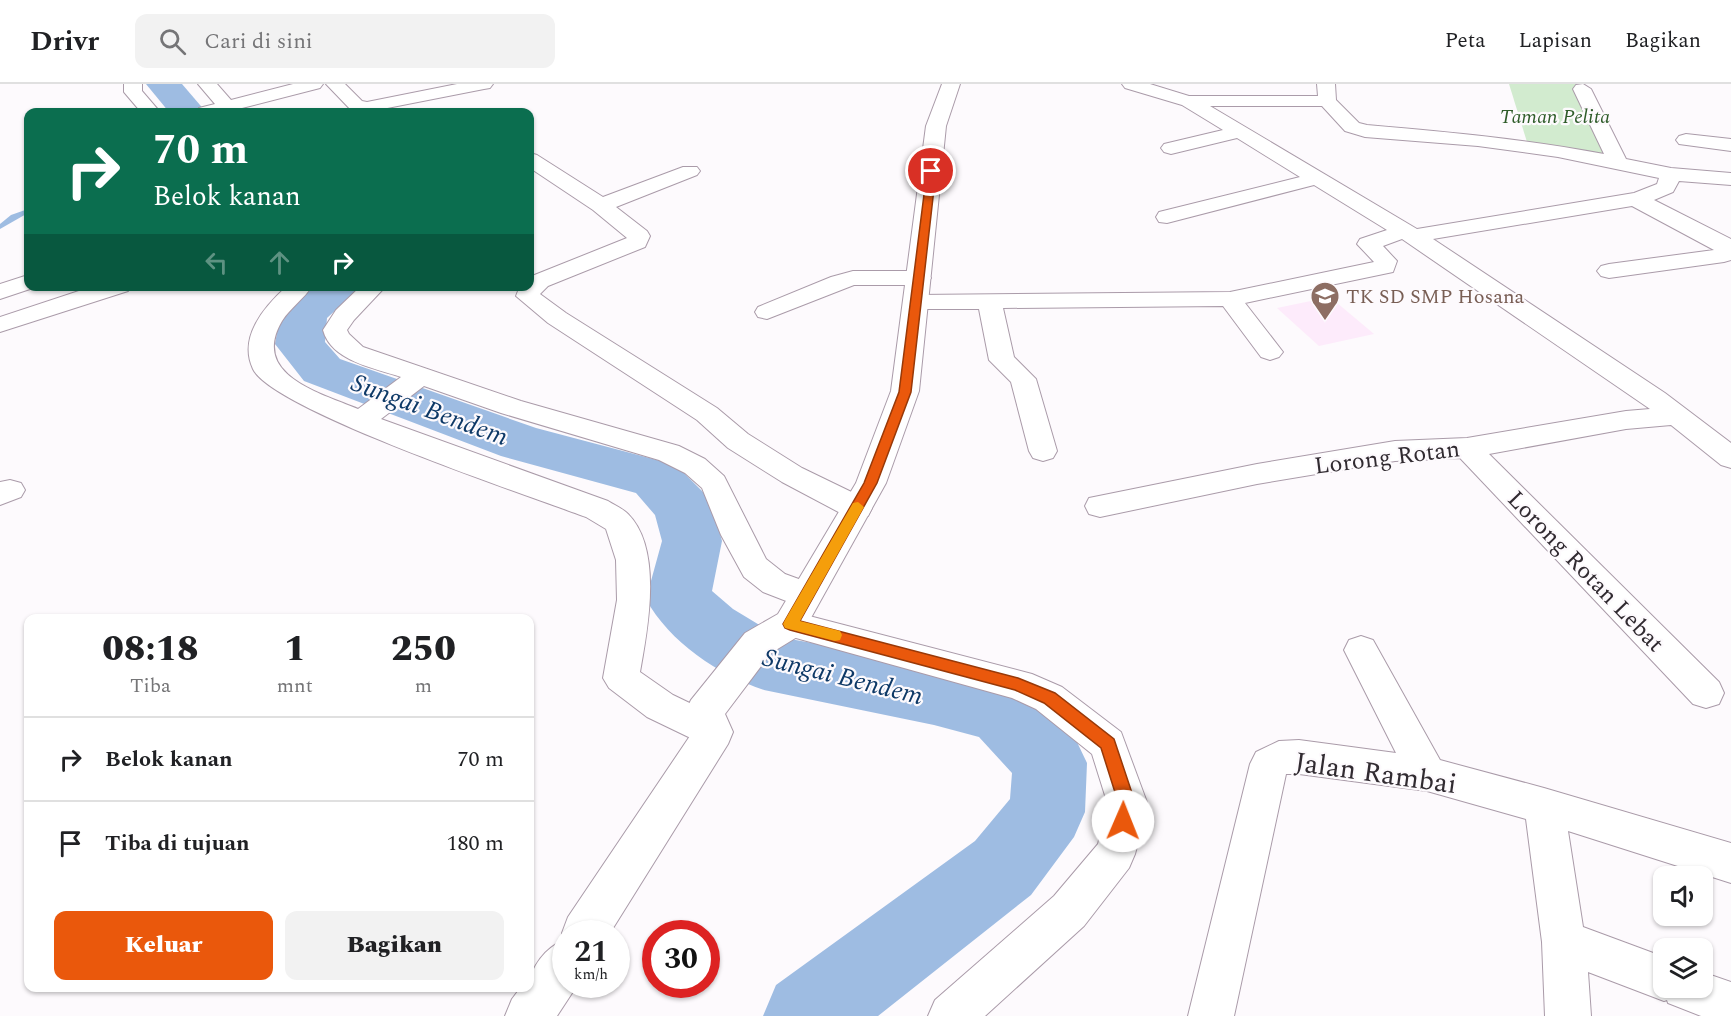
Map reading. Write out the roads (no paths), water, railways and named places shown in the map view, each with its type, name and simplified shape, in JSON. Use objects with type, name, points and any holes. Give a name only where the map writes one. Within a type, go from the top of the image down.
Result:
[{"type":"street","points":[[133,84],[133,92],[147,108]]},
{"type":"street","points":[[207,84],[227,108]]},
{"type":"street","points":[[236,108],[315,84]]},
{"type":"street","points":[[335,84],[361,107],[484,84]]},
{"type":"street","points":[[592,920],[758,643],[798,610],[871,483],[905,392],[936,126],[951,84]]},
{"type":"street","points":[[1131,84],[1188,101],[1408,233],[1655,399],[1731,458]]},
{"type":"street","points":[[1582,89],[1617,161]]},
{"type":"street","points":[[1188,101],[1327,93],[1352,127],[1365,131],[1478,140],[1617,161],[1671,174],[1731,179]]},
{"type":"street","points":[[431,95],[449,107]]},
{"type":"street","points":[[1171,148],[1240,132]]},
{"type":"street","points":[[1686,140],[1731,145]]},
{"type":"street","points":[[534,164],[550,182],[601,204],[639,237],[637,242],[540,281],[534,286]]},
{"type":"street","points":[[601,204],[690,171]]},
{"type":"street","points":[[767,312],[853,278],[990,302],[1230,299],[1385,267],[1386,261],[1368,244],[1408,233],[1635,199],[1666,188],[1671,174]]},
{"type":"street","points":[[1167,218],[1319,178]]},
{"type":"street","points":[[1609,271],[1724,255],[1726,252],[1723,244],[1635,199]]},
{"type":"street","points":[[0,292],[24,283]]},
{"type":"street","points":[[0,325],[105,291]]},
{"type":"street","points":[[295,291],[278,306],[267,322],[261,350],[266,370],[272,379],[290,390],[366,416],[597,509],[618,522],[631,553],[634,611],[621,678],[660,706],[709,722]]},
{"type":"street","points":[[370,291],[345,315],[335,330],[337,337],[354,352],[417,379],[669,453],[695,466],[714,483],[737,535],[755,568],[774,583],[798,610],[1018,684],[1049,698],[1108,744],[1128,805],[1115,854],[1069,911],[951,1016]]},
{"type":"street","points":[[529,291],[528,297],[601,347],[707,414],[738,441],[792,475],[857,508]]},
{"type":"street","points":[[1230,299],[1270,352]]},
{"type":"street","points":[[990,302],[1002,360],[1023,379],[1043,451]]},
{"type":"street","points":[[366,416],[417,379]]},
{"type":"street","name":"Lorong Rotan","points":[[1100,506],[1257,474],[1384,453],[1467,448],[1626,420],[1675,416]]},
{"type":"street","name":"Lorong Rotan Lebat","points":[[1467,448],[1706,693]]},
{"type":"street","points":[[1361,650],[1427,774]]},
{"type":"street","name":"Jalan Rambai","points":[[1211,1016],[1269,764],[1279,758],[1299,757],[1427,774],[1544,806],[1731,864]]},
{"type":"street","points":[[1544,806],[1564,942],[1568,1016]]},
{"type":"street","points":[[1564,942],[1653,975]]},
{"type":"street","points":[[529,1016],[552,982]]},
{"type":"street","points":[[1713,998],[1731,1005]]},
{"type":"waterway","name":"Sungai Bendem","points":[[163,84],[184,108]]},
{"type":"waterway","points":[[0,227],[24,213]]},
{"type":"waterway","name":"Sungai Bendem","points":[[329,291],[304,314],[300,344],[322,370],[521,443],[656,479],[683,508],[692,541],[678,599],[710,628],[764,662],[934,695],[1002,713],[1050,763],[1047,812],[1003,868],[807,1016]]},
{"type":"place","name":"TK SD SMP Hosana","points":[[1325,322]]},
{"type":"park label","name":"Taman Pelita","points":[[1555,116]]}]
